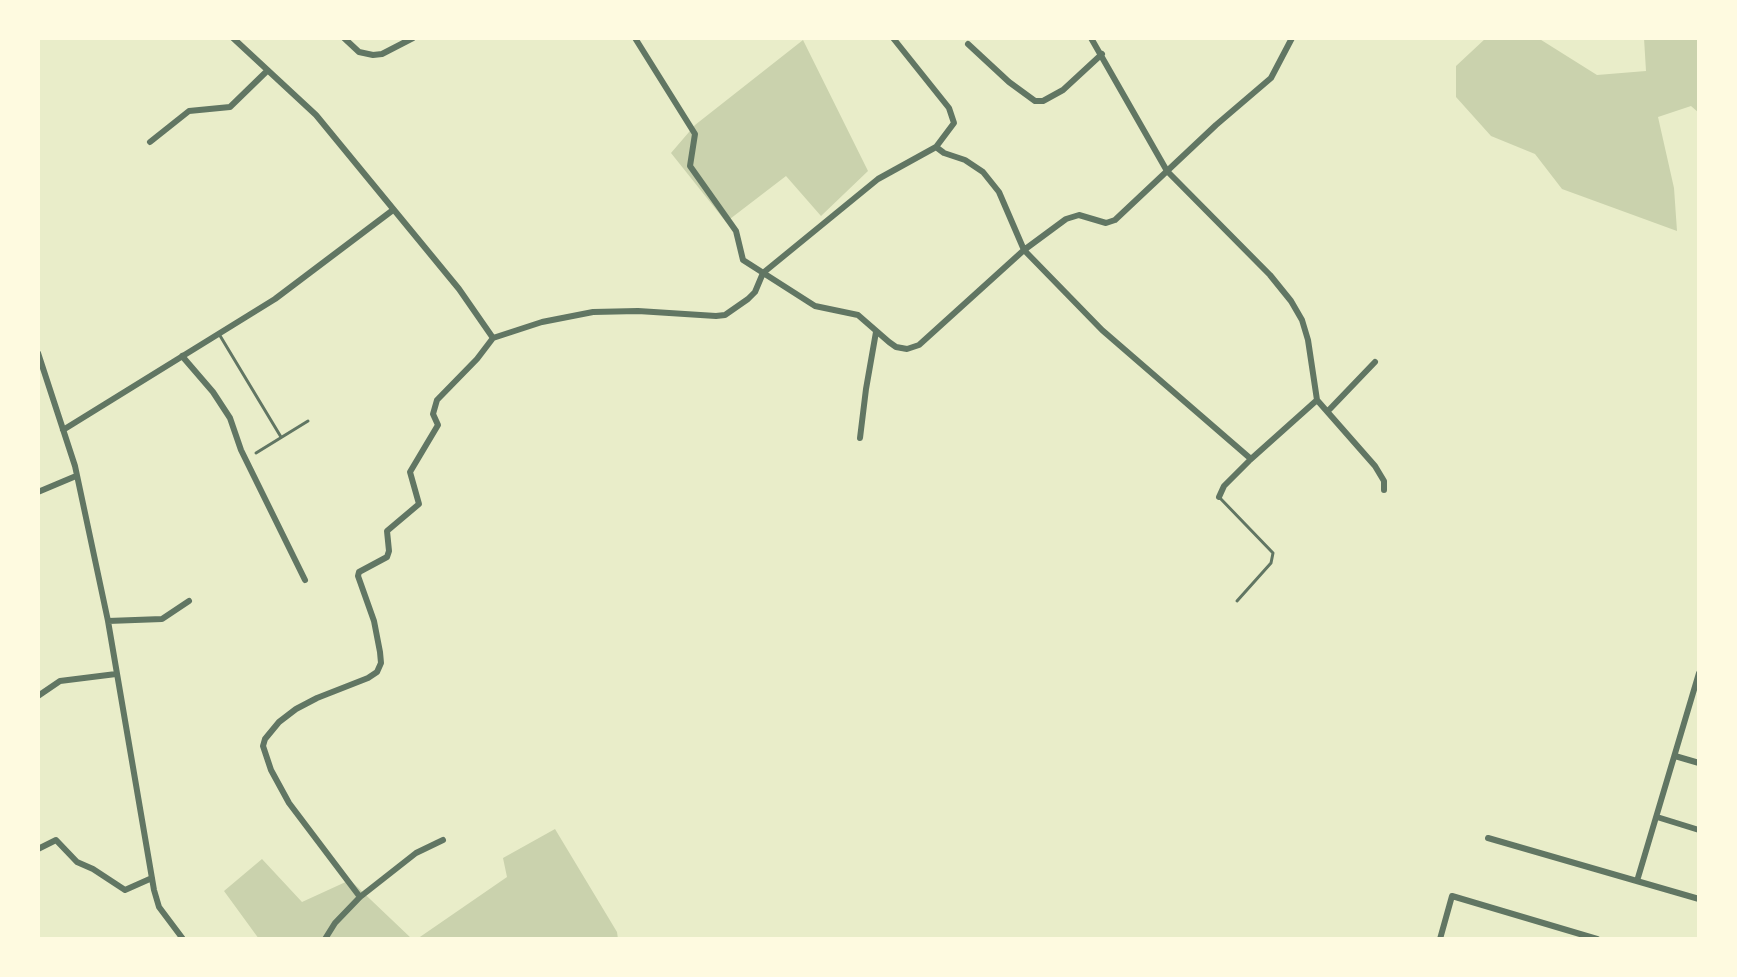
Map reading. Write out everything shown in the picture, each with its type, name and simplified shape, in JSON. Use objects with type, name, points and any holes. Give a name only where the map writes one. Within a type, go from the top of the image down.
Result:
[{"type":"street","points":[[233,38],[316,115],[459,289],[493,338]]},
{"type":"street","points":[[344,38],[359,52],[373,55],[382,54],[413,38]]},
{"type":"street","points":[[635,38],[695,134],[690,166],[736,231],[743,260],[815,306],[858,315],[876,332],[901,348],[919,345],[1024,250],[1071,216],[1111,223],[1271,78],[1292,38]]},
{"type":"street","points":[[360,897],[289,803],[271,770],[263,746],[279,722],[296,709],[377,672],[381,663],[374,621],[358,576],[359,572],[387,557],[387,531],[419,504],[410,472],[438,425],[433,414],[437,400],[493,338],[542,322],[593,312],[725,315],[748,299],[755,292],[763,273],[878,179],[936,147],[954,123],[952,115],[893,38]]},
{"type":"street","points":[[1091,38],[1167,171],[1270,275],[1291,301],[1302,320],[1308,340],[1317,400],[1375,466],[1384,481],[1384,490]]},
{"type":"street","points":[[968,44],[1035,101],[1043,101],[1063,90],[1102,54]]},
{"type":"street","points":[[150,142],[189,111],[230,107],[267,71]]},
{"type":"street","points":[[936,147],[983,172],[999,192],[1024,250],[1102,330],[1251,459]]},
{"type":"street","points":[[63,430],[275,299],[393,210]]},
{"type":"street","points":[[860,438],[876,332]]},
{"type":"street","points":[[38,353],[76,476],[108,621],[159,907],[183,939]]},
{"type":"street","points":[[182,356],[213,392],[230,418],[241,450],[305,580]]},
{"type":"street","points":[[1328,411],[1375,362]]},
{"type":"street","points":[[1219,497],[1224,486],[1251,459],[1317,400]]},
{"type":"street","points":[[38,492],[76,476]]},
{"type":"street","points":[[108,621],[162,619],[189,601]]},
{"type":"street","points":[[1637,881],[1696,696],[1699,673]]},
{"type":"street","points":[[38,696],[60,681],[116,674]]},
{"type":"street","points":[[1675,756],[1699,763]]},
{"type":"street","points":[[1657,817],[1699,830]]},
{"type":"street","points":[[1488,838],[1699,899]]},
{"type":"street","points":[[38,849],[56,840],[77,862],[125,890],[152,878]]},
{"type":"street","points":[[325,939],[335,923],[360,897],[416,853],[443,840]]},
{"type":"street","points":[[1440,939],[1452,896],[1597,939]]},
{"type":"lane","points":[[219,334],[281,437]]},
{"type":"lane","points":[[256,453],[308,421]]},
{"type":"lane","points":[[1219,497],[1273,553],[1271,563],[1237,601]]},
{"type":"green space","points":[[1486,38],[1538,38],[1597,75],[1646,71],[1644,38],[1699,38],[1699,113],[1691,106],[1658,117],[1674,188],[1677,231],[1562,189],[1535,154],[1491,136],[1456,97],[1456,66]]},
{"type":"green space","points":[[803,40],[868,171],[821,216],[786,176],[726,222],[671,153],[695,125]]},
{"type":"green space","points":[[555,829],[617,932],[618,939],[417,939],[507,877],[503,858]]},
{"type":"green space","points":[[262,859],[302,902],[350,880],[412,939],[259,939],[224,891]]}]
